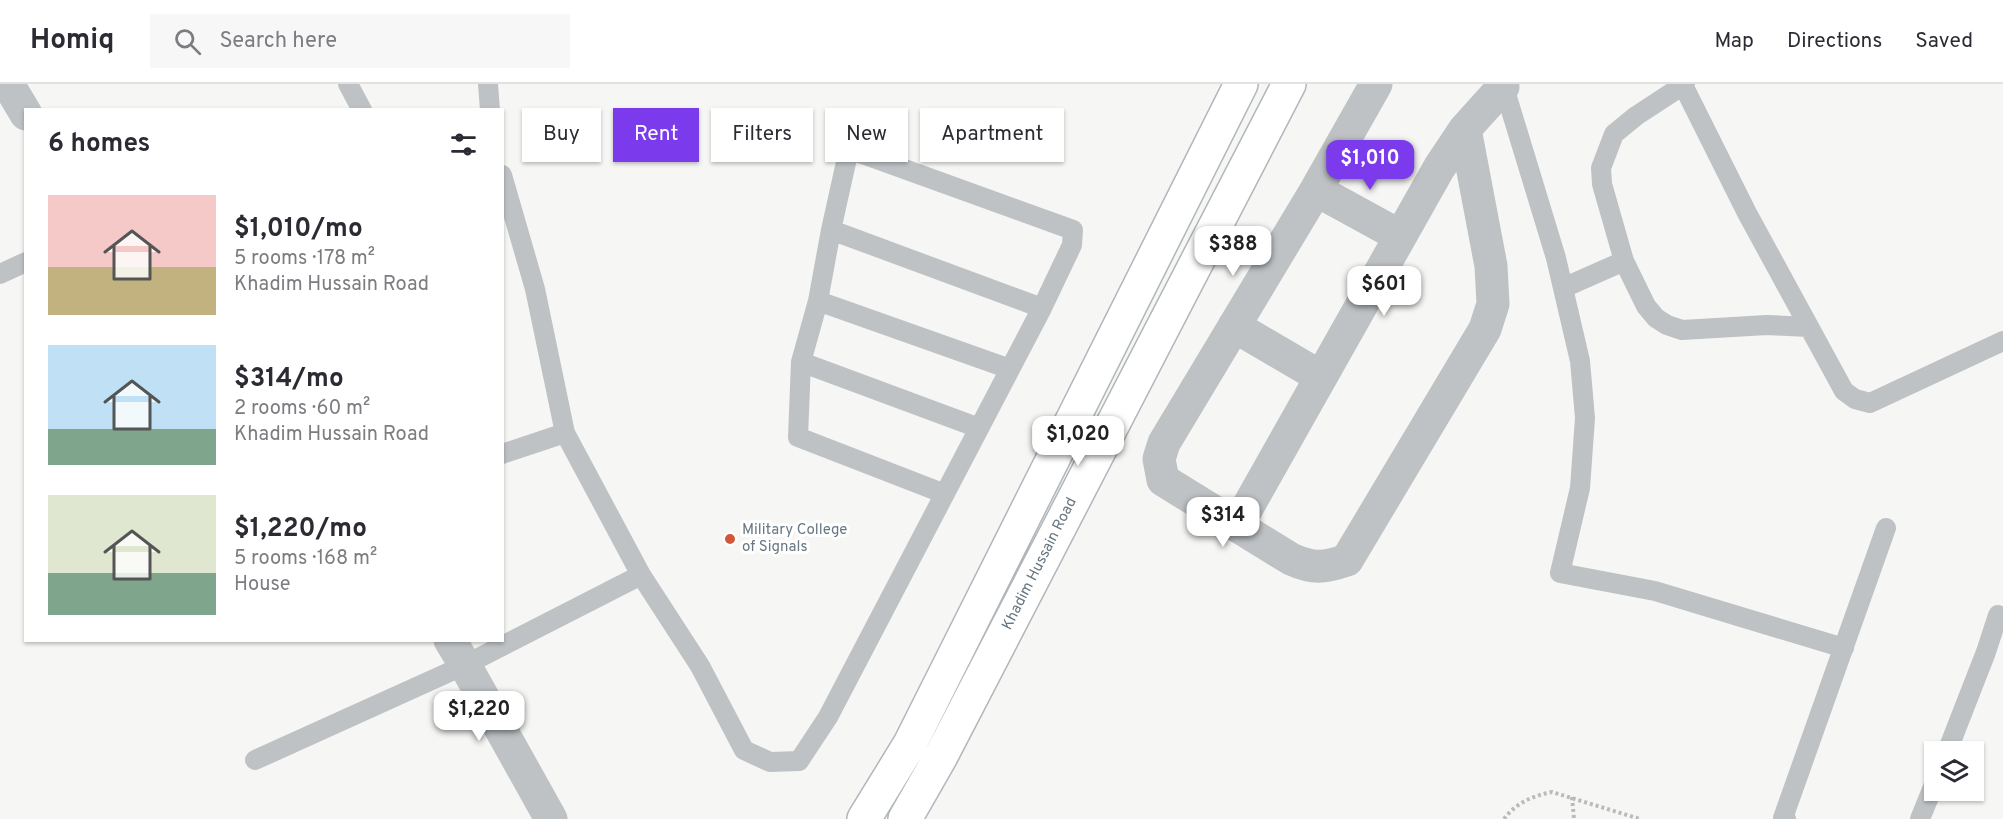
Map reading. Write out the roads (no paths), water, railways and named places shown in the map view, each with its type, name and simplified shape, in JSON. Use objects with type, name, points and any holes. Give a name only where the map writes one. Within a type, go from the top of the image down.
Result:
[{"type":"main road","points":[[864,819],[910,744],[1241,84]]},
{"type":"main road","name":"Khadim Hussain Road","points":[[905,819],[941,756],[1289,84]]},
{"type":"street","points":[[8,84],[24,111]]},
{"type":"street","points":[[1376,84],[1316,190],[1164,443],[1159,459],[1163,480],[1291,560],[1308,566],[1329,567],[1347,560],[1485,329],[1493,304],[1491,266],[1465,129]]},
{"type":"street","points":[[1237,526],[1439,168],[1465,129],[1503,85]]},
{"type":"street","points":[[1316,190],[1400,236]]},
{"type":"street","points":[[1234,326],[1320,377]]},
{"type":"street","points":[[457,653],[551,819]]},
{"type":"lane","points":[[348,84],[361,108]]},
{"type":"lane","points":[[488,84],[490,108]]},
{"type":"lane","points":[[1503,85],[1556,258],[1580,361],[1585,418],[1580,488],[1560,573],[1655,591],[1844,648]]},
{"type":"lane","points":[[1808,327],[1767,326],[1682,330],[1656,318],[1646,306],[1624,261],[1602,184],[1601,168],[1614,134],[1684,85],[1747,213],[1808,327],[1844,391],[1855,399],[1870,403],[2003,341]]},
{"type":"lane","points":[[504,182],[535,289],[565,433],[641,575],[700,666],[744,750],[770,762],[799,761],[828,717],[945,494],[1042,308],[1072,245],[1073,230],[849,149],[818,301],[801,362],[798,437],[945,494]]},
{"type":"lane","points":[[831,230],[1042,308]]},
{"type":"lane","points":[[1563,288],[1624,261]]},
{"type":"lane","points":[[0,274],[24,262]]},
{"type":"lane","points":[[818,301],[1010,369]]},
{"type":"lane","points":[[801,362],[979,428]]},
{"type":"lane","points":[[504,453],[565,433]]},
{"type":"lane","points":[[1786,819],[1783,818],[1886,528]]},
{"type":"lane","points":[[504,633],[641,575]]},
{"type":"lane","points":[[1952,741],[1994,655],[1998,615]]},
{"type":"lane","points":[[255,760],[457,653],[483,642]]},
{"type":"lane","points":[[1920,819],[1927,801]]},
{"type":"place","name":"Military College of Signals","points":[[730,539]]}]
